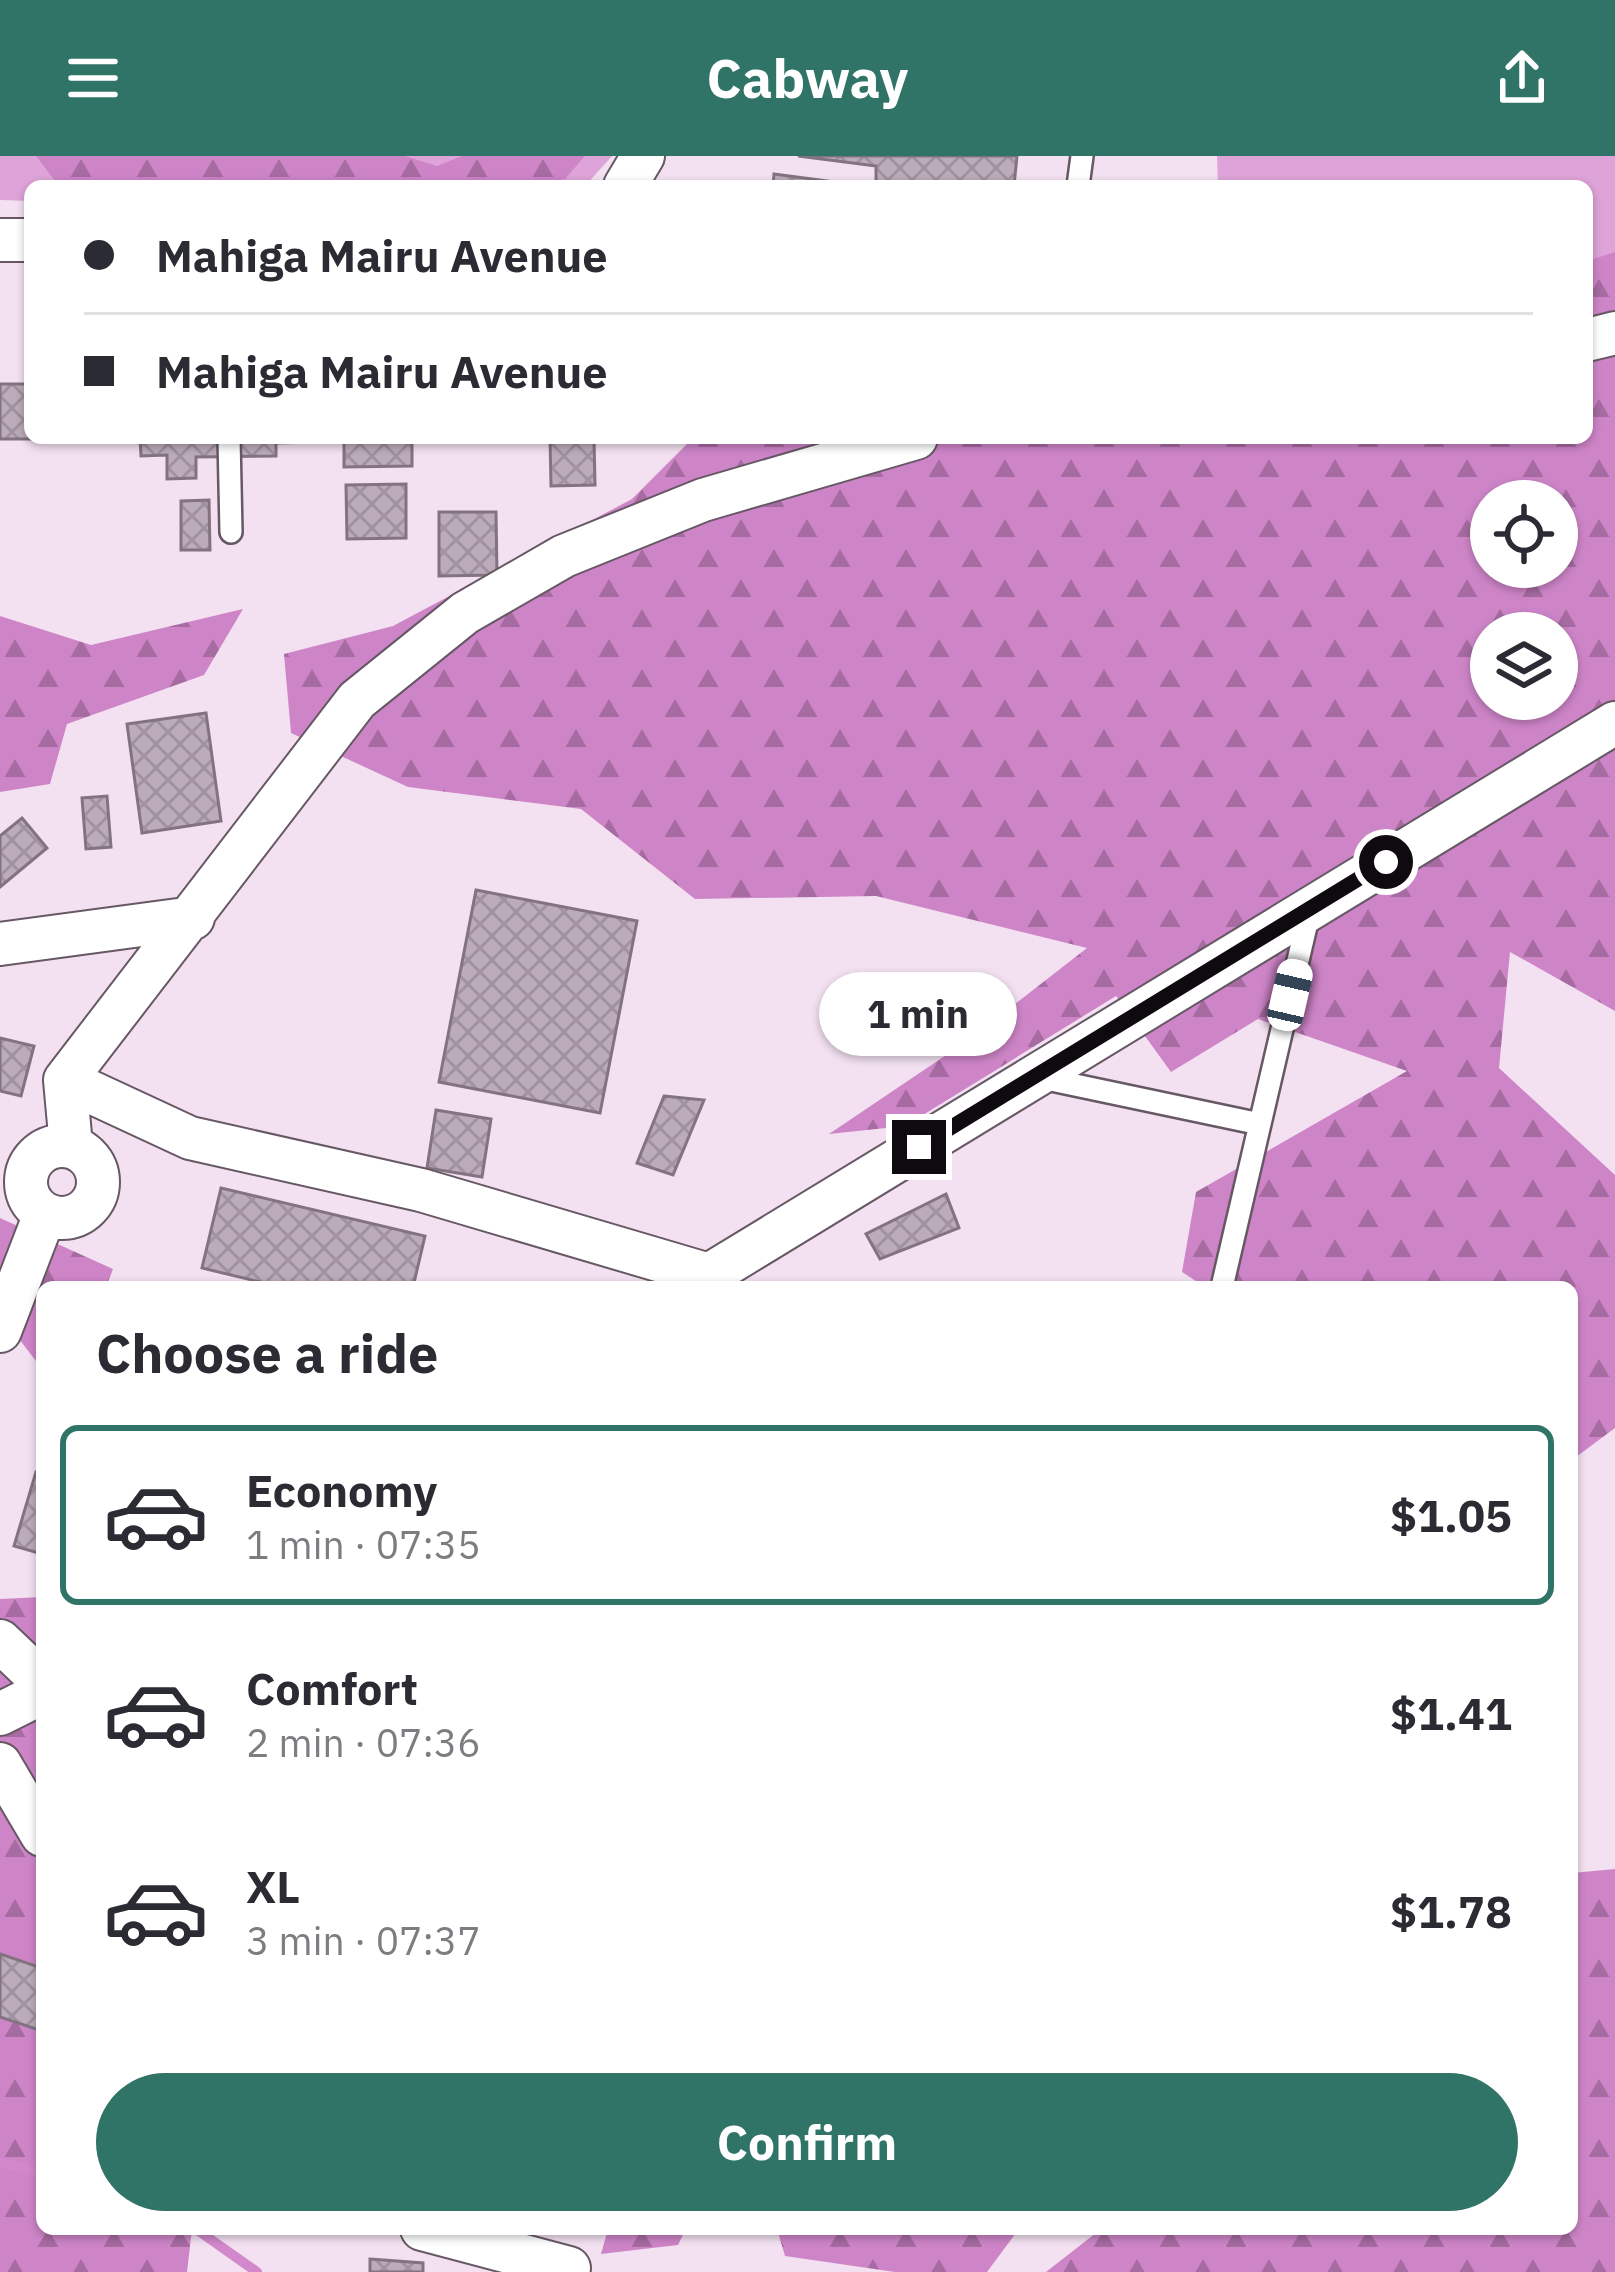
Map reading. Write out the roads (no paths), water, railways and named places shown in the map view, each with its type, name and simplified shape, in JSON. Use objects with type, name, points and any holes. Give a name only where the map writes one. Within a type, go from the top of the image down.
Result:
[{"type":"street","points":[[0,1330],[45,1214],[75,1216],[96,1195],[94,1165],[70,1146],[65,1080],[357,700],[465,613],[564,556],[703,500],[895,444]]},
{"type":"street","points":[[65,1080],[190,1138],[421,1190],[697,1281],[1615,723]]},
{"type":"street","points":[[0,944],[193,918]]},
{"type":"street","points":[[0,1641],[36,1675]]},
{"type":"street","points":[[0,1714],[36,1697]]},
{"type":"street","points":[[0,1764],[36,1825]]},
{"type":"street","points":[[445,2235],[569,2268]]},
{"type":"lane","points":[[229,444],[231,532]]},
{"type":"lane","points":[[1223,1281],[1310,909]]},
{"type":"lane","points":[[1036,1076],[1260,1124]]},
{"type":"waterway","points":[[0,2162],[36,2172]]},
{"type":"waterway","points":[[205,2235],[257,2272]]}]
